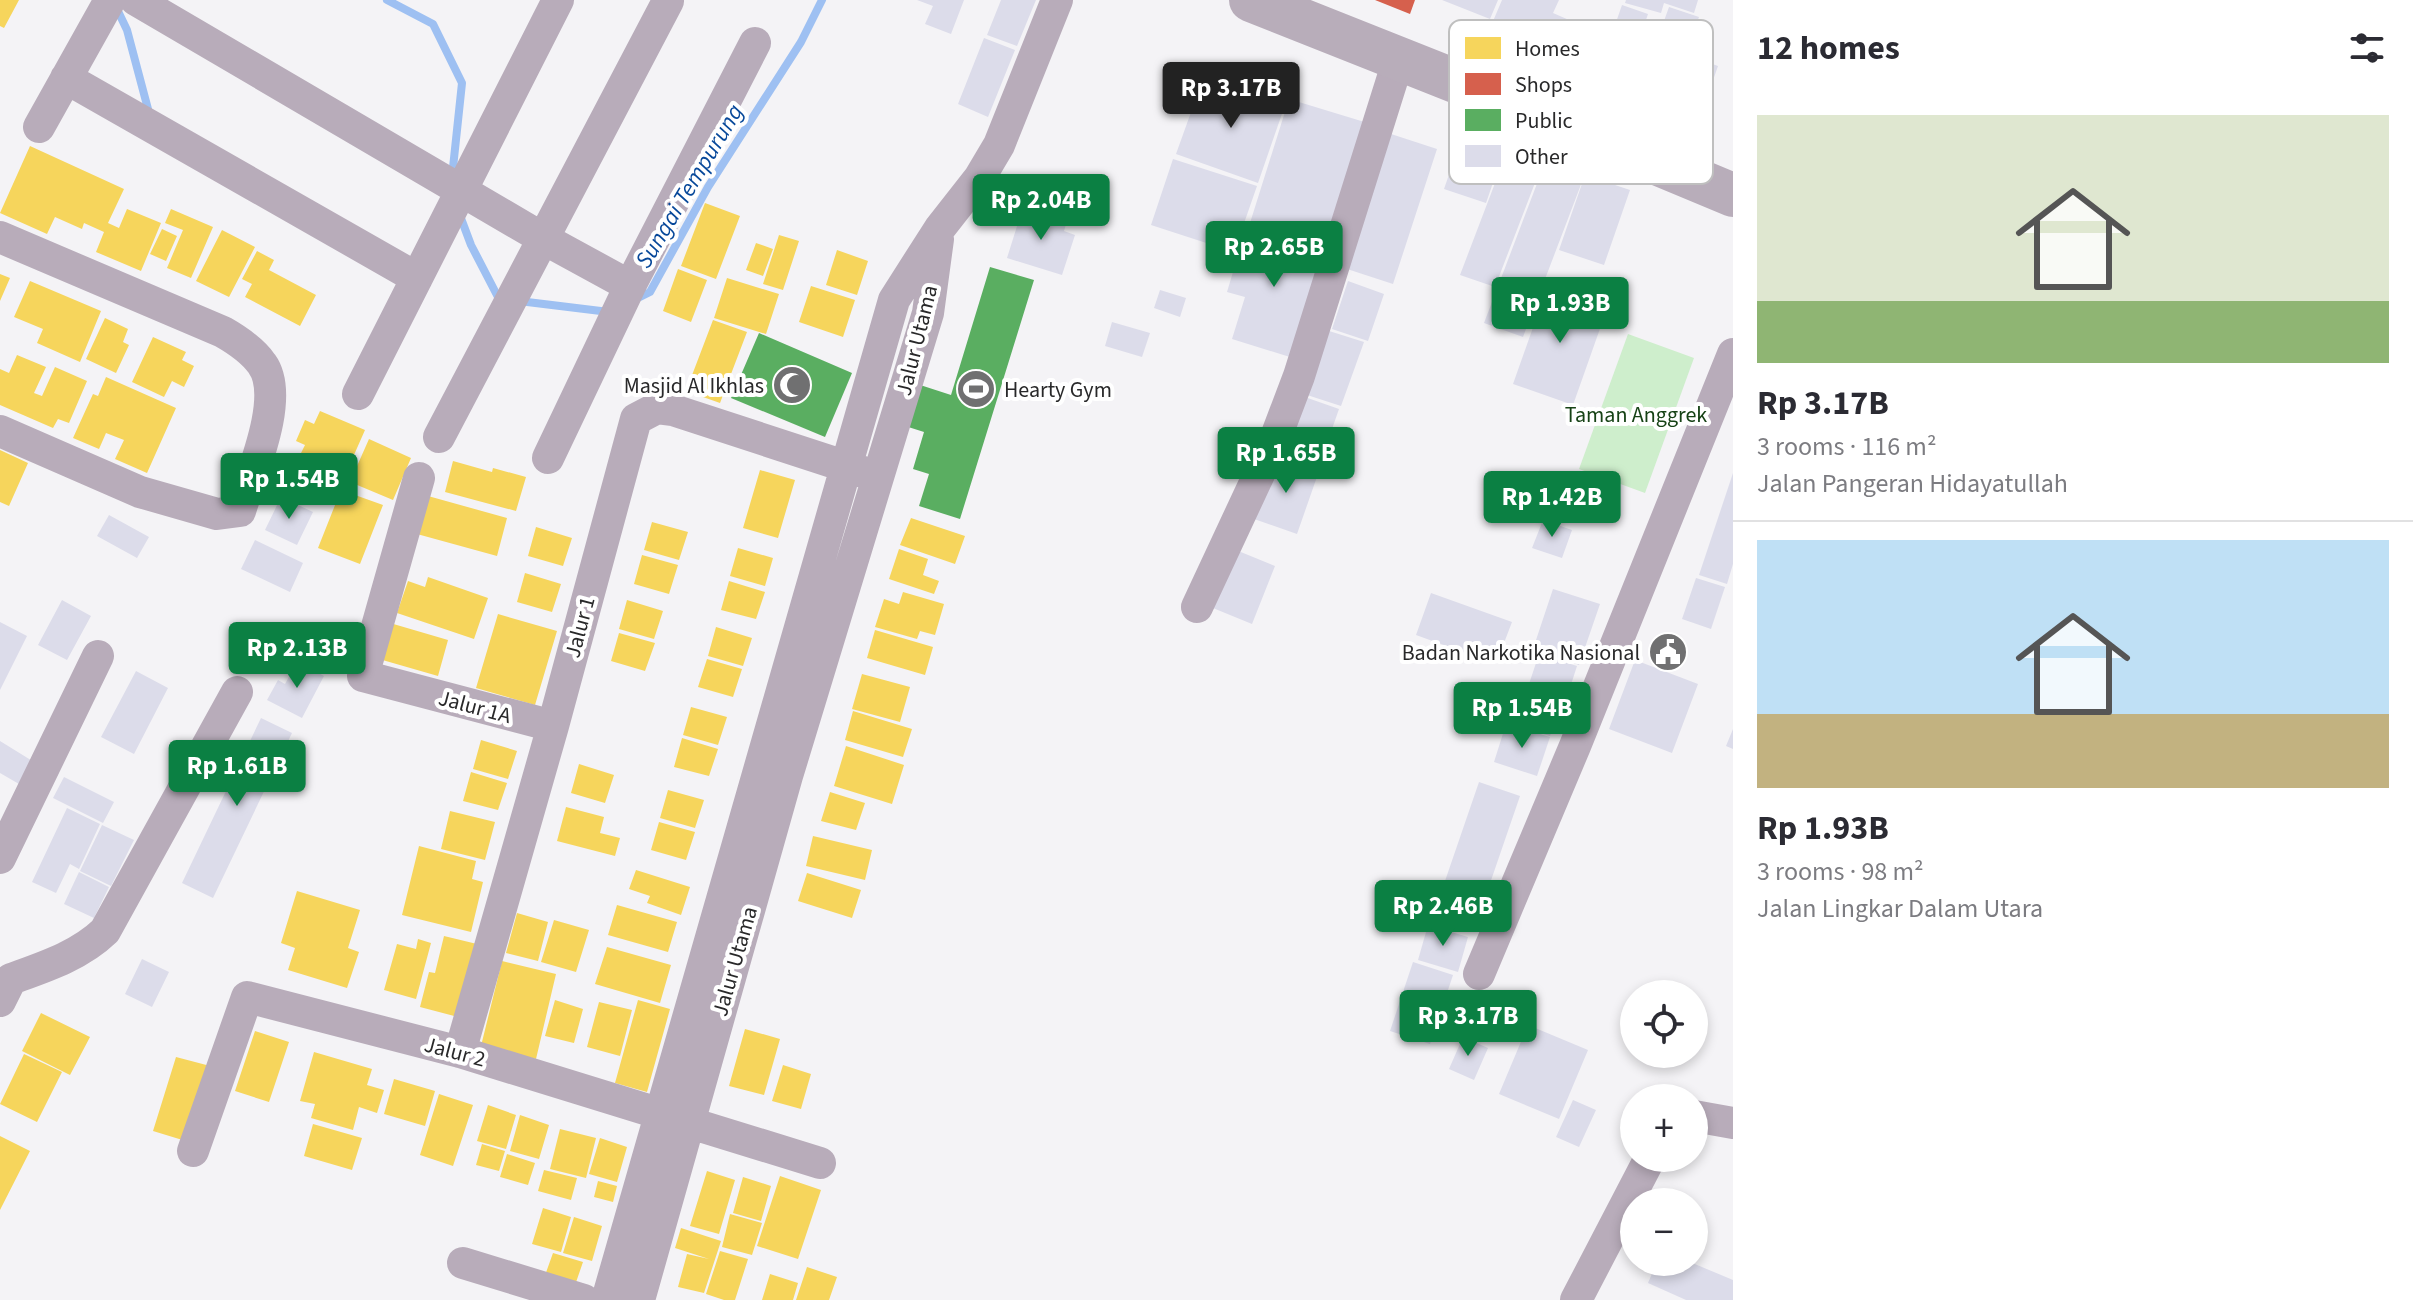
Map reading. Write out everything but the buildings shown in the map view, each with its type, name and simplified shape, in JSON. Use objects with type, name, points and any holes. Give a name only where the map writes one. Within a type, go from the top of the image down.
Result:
[{"type":"main road","points":[[1251,0],[1449,79]]},
{"type":"main road","points":[[1706,184],[1733,195]]},
{"type":"street","points":[[39,127],[110,0]]},
{"type":"street","points":[[136,0],[544,239],[630,286]]},
{"type":"street","points":[[358,394],[558,0]]},
{"type":"street","name":"Jalur Utama","points":[[607,1300],[674,1117],[863,472],[894,300],[999,145],[1057,0]]},
{"type":"street","points":[[439,437],[668,1]]},
{"type":"street","points":[[548,458],[630,286],[755,43]]},
{"type":"street","points":[[1197,607],[1274,442],[1299,376],[1399,58]]},
{"type":"street","points":[[66,78],[417,278]]},
{"type":"street","points":[[0,237],[223,332],[238,341],[263,365],[270,385],[270,411],[240,511],[217,514],[140,492],[0,431]]},
{"type":"street","points":[[1479,974],[1733,354]]},
{"type":"street","name":"Jalur 1","points":[[460,1052],[636,419],[657,408],[673,410],[863,472]]},
{"type":"street","name":"Jalur 1A","points":[[419,478],[363,676],[553,726]]},
{"type":"street","points":[[0,858],[98,656]]},
{"type":"street","points":[[4,978],[74,954],[91,945],[105,931],[237,692]]},
{"type":"street","name":"Jalur 2","points":[[193,1151],[247,997],[460,1052],[820,1163]]},
{"type":"street","name":"Jalur Utama","points":[[639,1300],[674,1117]]},
{"type":"street","points":[[1708,1119],[1733,1123]]},
{"type":"street","points":[[1576,1300],[1643,1172]]},
{"type":"street","points":[[463,1263],[584,1300]]},
{"type":"green space","name":"Taman Anggrek","points":[[1628,334],[1694,358],[1645,493],[1579,469]]},
{"type":"waterway","name":"Sungai Tempurung","points":[[387,0],[433,24],[462,83],[452,177]]},
{"type":"waterway","name":"Sungai Tempurung","points":[[636,299],[650,292],[708,187],[801,42],[822,0]]},
{"type":"waterway","name":"Sungai Tempurung","points":[[116,7],[127,30],[148,109]]},
{"type":"waterway","name":"Sungai Tempurung","points":[[459,213],[471,245],[502,300]]},
{"type":"waterway","name":"Sungai Tempurung","points":[[519,301],[609,312]]},
{"type":"place","name":"Masjid Al Ikhlas","points":[[792,385]]},
{"type":"place","name":"Hearty Gym","points":[[976,389]]},
{"type":"place","name":"Badan Narkotika Nasional","points":[[1668,652]]}]
